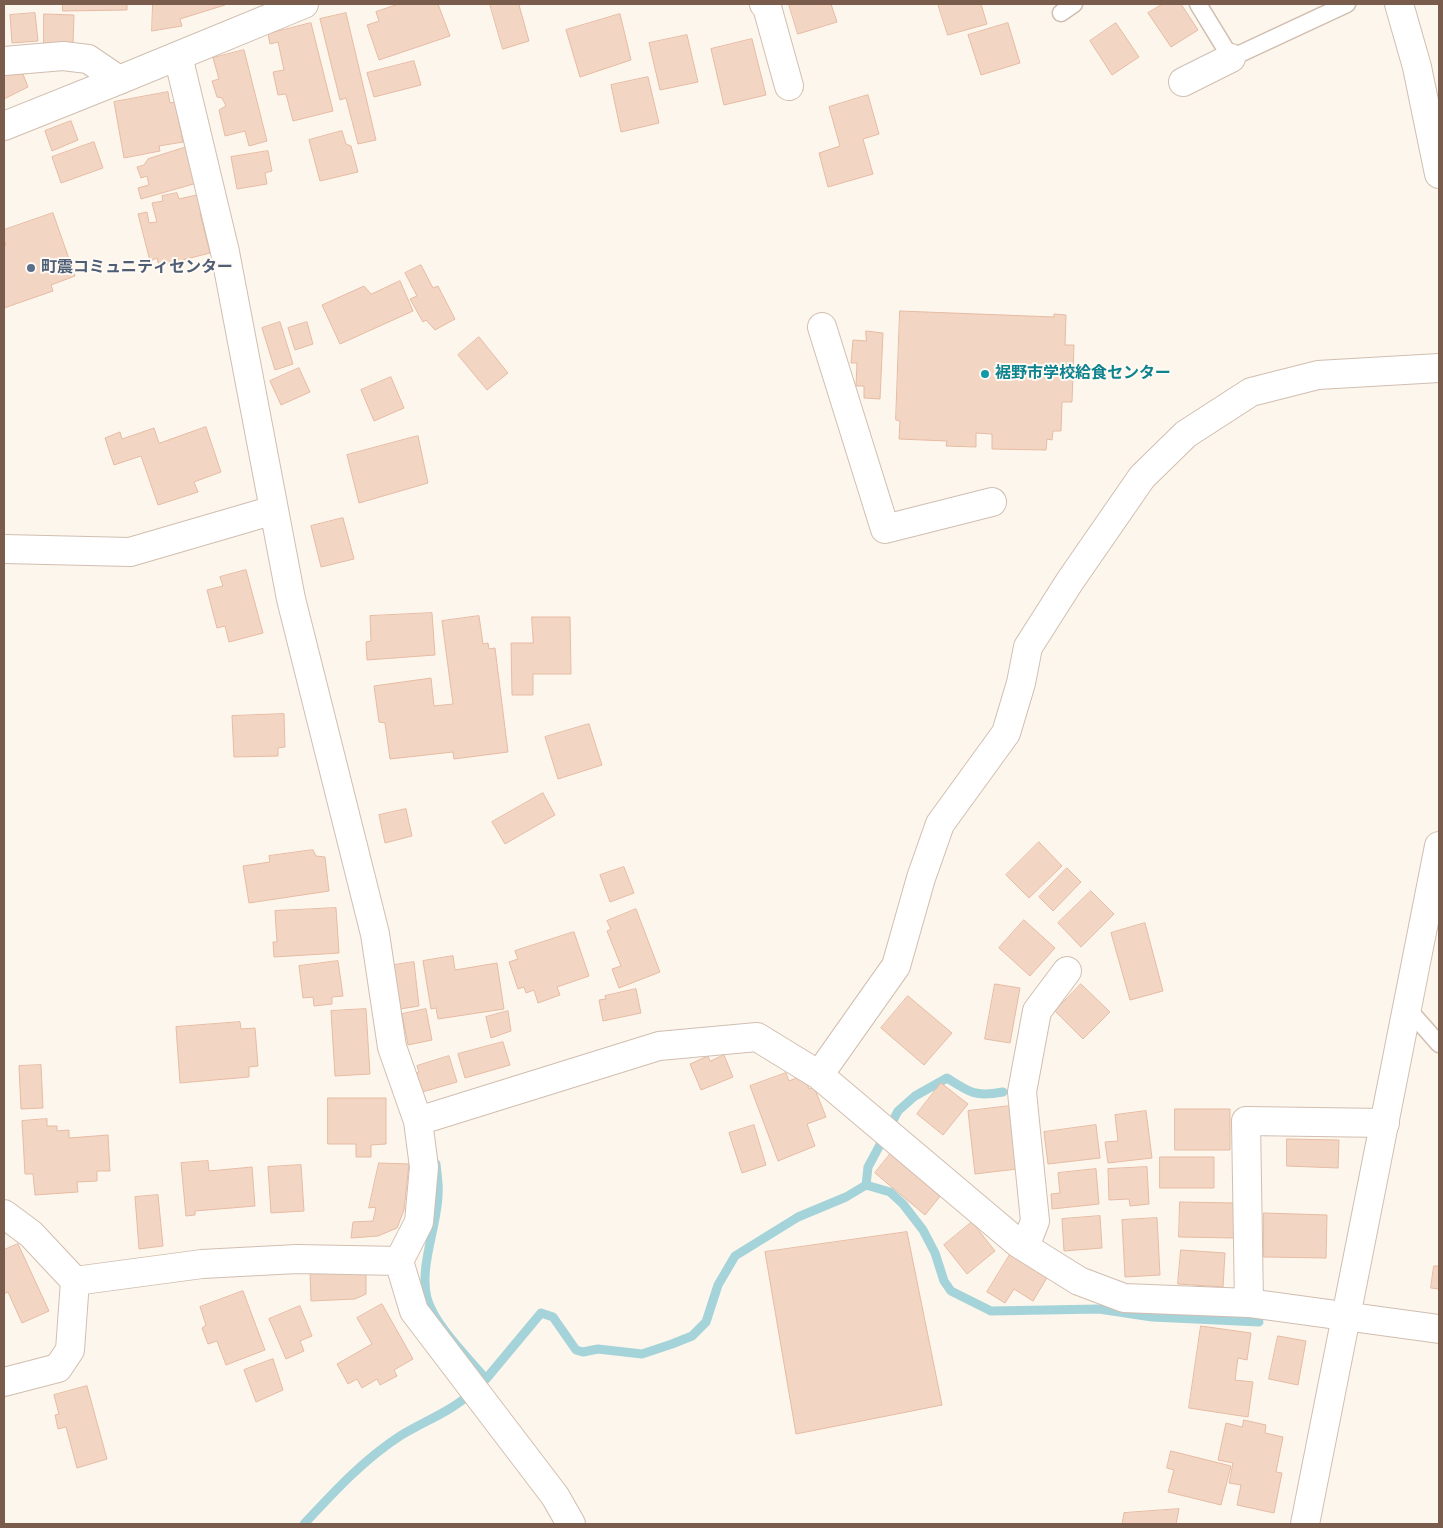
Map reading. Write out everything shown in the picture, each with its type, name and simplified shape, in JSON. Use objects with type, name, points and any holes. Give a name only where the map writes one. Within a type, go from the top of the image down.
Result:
[{"type":"street","points":[[4,126],[304,4]]},
{"type":"street","points":[[764,4],[767,7],[789,86]]},
{"type":"street","points":[[1399,4],[1417,67],[1439,174]]},
{"type":"street","points":[[4,61],[63,56],[88,59],[120,80]]},
{"type":"street","points":[[178,56],[225,252],[291,599],[375,934],[392,1046],[418,1121],[424,1167],[418,1222],[399,1261],[414,1311],[555,1496],[572,1524]]},
{"type":"street","points":[[1183,82],[1231,58]]},
{"type":"street","points":[[822,327],[885,529],[992,502]]},
{"type":"street","points":[[819,1075],[896,966],[921,878],[940,824],[1006,733],[1021,683],[1028,648],[1070,581],[1142,477],[1186,434],[1251,392],[1318,376],[1439,368]]},
{"type":"street","points":[[4,549],[130,552],[274,510]]},
{"type":"street","points":[[1305,1524],[1439,846]]},
{"type":"street","points":[[1025,1247],[1035,1221],[1022,1092],[1037,1011],[1067,971]]},
{"type":"street","points":[[418,1121],[659,1046],[756,1037],[819,1075],[1018,1243],[1079,1281],[1124,1298],[1249,1303],[1439,1329]]},
{"type":"street","points":[[1249,1303],[1246,1121],[1385,1123]]},
{"type":"street","points":[[4,1214],[31,1234],[74,1281],[70,1350],[58,1368],[4,1382]]},
{"type":"street","points":[[74,1281],[212,1264],[297,1259],[399,1261]]},
{"type":"lane","points":[[1198,4],[1231,58],[1347,4]]},
{"type":"lane","points":[[1408,1009],[1439,1044]]},
{"type":"building","points":[[63,4],[127,4],[127,10],[63,11]]},
{"type":"building","points":[[153,4],[225,5],[180,19],[182,26],[152,31]]},
{"type":"building","points":[[399,4],[438,4],[450,36],[379,60],[367,25],[379,21],[376,12]]},
{"type":"building","points":[[490,4],[523,4],[519,5],[529,41],[503,49]]},
{"type":"building","points":[[789,4],[831,4],[837,22],[798,34]]},
{"type":"building","points":[[938,4],[981,4],[987,24],[948,35]]},
{"type":"building","points":[[1163,4],[1181,4],[1198,30],[1171,47],[1148,13]]},
{"type":"building","points":[[35,13],[38,41],[12,43],[10,15]]},
{"type":"building","points":[[346,13],[376,140],[358,144],[346,98],[340,100],[320,19]]},
{"type":"building","points":[[44,14],[74,15],[73,44],[44,43]]},
{"type":"building","points":[[620,14],[631,60],[580,77],[566,30]]},
{"type":"building","points":[[311,23],[333,111],[293,121],[286,94],[278,95],[273,72],[284,70],[278,42],[270,44],[268,34]]},
{"type":"building","points":[[1008,23],[1020,63],[981,75],[968,35]]},
{"type":"building","points":[[1116,23],[1139,57],[1112,75],[1090,41]]},
{"type":"building","points":[[687,35],[698,82],[660,90],[649,43]]},
{"type":"building","points":[[752,39],[766,95],[724,105],[711,49]]},
{"type":"building","points":[[244,50],[267,141],[249,146],[245,131],[225,136],[219,110],[226,106],[222,98],[217,97],[212,81],[219,79],[213,58]]},
{"type":"building","points":[[414,61],[421,85],[374,97],[367,73]]},
{"type":"building","points":[[4,70],[23,74],[28,87],[4,99]]},
{"type":"building","points":[[648,77],[659,123],[621,132],[611,85]]},
{"type":"building","points":[[168,92],[170,103],[175,102],[183,142],[159,146],[160,151],[124,158],[114,102]]},
{"type":"building","points":[[868,95],[879,134],[863,139],[873,174],[828,187],[819,153],[840,146],[829,107]]},
{"type":"building","points":[[71,121],[78,140],[52,151],[45,131]]},
{"type":"building","points":[[342,131],[346,144],[351,146],[358,172],[320,181],[309,140]]},
{"type":"building","points":[[94,142],[103,168],[61,183],[52,157]]},
{"type":"building","points":[[187,147],[197,183],[141,199],[138,188],[149,185],[147,176],[141,178],[137,167],[144,165],[148,159]]},
{"type":"building","points":[[268,151],[272,171],[265,173],[267,184],[237,189],[231,157]]},
{"type":"building","points":[[177,193],[179,199],[201,194],[205,212],[200,213],[210,253],[159,266],[157,258],[150,261],[138,214],[147,212],[149,223],[157,222],[152,203],[163,201],[162,196]]},
{"type":"building","name":"町震コミュニティセンター","points":[[53,213],[75,276],[51,285],[53,291],[4,308],[4,245],[6,245],[4,230]]},
{"type":"building","points":[[421,265],[433,288],[438,286],[455,319],[435,330],[426,320],[423,322],[410,299],[417,296],[405,273]]},
{"type":"building","points":[[400,281],[413,311],[340,344],[322,305],[364,286],[371,294]]},
{"type":"building","name":"裾野市学校給食センター","points":[[900,311],[1054,317],[1054,314],[1066,315],[1065,345],[1074,345],[1072,402],[1062,402],[1061,431],[1053,431],[1052,440],[1047,439],[1046,450],[992,449],[992,434],[976,433],[976,447],[946,446],[947,441],[899,439],[900,421],[896,420]]},
{"type":"building","points":[[280,322],[293,364],[275,370],[262,328]]},
{"type":"building","points":[[307,322],[313,344],[295,350],[288,328]]},
{"type":"building","points":[[866,331],[883,333],[880,399],[864,398],[864,386],[856,386],[857,363],[851,363],[853,340],[866,341]]},
{"type":"building","points":[[479,337],[508,373],[487,390],[458,355]]},
{"type":"building","points":[[299,368],[310,392],[281,405],[270,381]]},
{"type":"building","points":[[391,377],[404,408],[374,421],[361,390]]},
{"type":"building","points":[[206,427],[221,472],[194,482],[198,492],[158,505],[141,456],[114,465],[105,438],[120,432],[122,439],[154,428],[159,443]]},
{"type":"building","points":[[418,436],[428,483],[359,503],[347,455]]},
{"type":"building","points":[[343,518],[354,559],[321,567],[311,526]]},
{"type":"building","points":[[246,570],[263,633],[229,642],[225,626],[217,628],[207,590],[223,586],[220,577]]},
{"type":"building","points":[[432,613],[435,655],[367,660],[366,642],[371,641],[370,616]]},
{"type":"building","points":[[479,616],[483,644],[488,643],[489,649],[495,648],[508,752],[454,759],[453,752],[390,759],[385,723],[379,722],[374,686],[431,678],[434,706],[453,704],[442,621]]},
{"type":"building","points":[[532,617],[570,617],[571,674],[533,674],[533,695],[512,695],[511,643],[533,643]]},
{"type":"building","points":[[284,714],[285,747],[278,748],[278,756],[234,757],[232,716]]},
{"type":"building","points":[[589,724],[602,765],[558,779],[545,737]]},
{"type":"building","points":[[543,793],[555,815],[505,844],[492,822]]},
{"type":"building","points":[[406,809],[412,836],[385,843],[379,815]]},
{"type":"building","points":[[1039,842],[1062,866],[1029,898],[1006,875]]},
{"type":"building","points":[[313,850],[316,856],[325,857],[329,891],[249,903],[243,866],[270,862],[269,856]]},
{"type":"building","points":[[624,867],[634,893],[610,902],[600,875]]},
{"type":"building","points":[[1067,868],[1081,882],[1053,911],[1039,897]]},
{"type":"building","points":[[1091,891],[1114,914],[1081,947],[1058,923]]},
{"type":"building","points":[[336,908],[339,953],[274,957],[273,942],[277,942],[275,911]]},
{"type":"building","points":[[636,909],[660,972],[619,988],[612,969],[621,966],[607,931],[611,929],[607,921]]},
{"type":"building","points":[[1024,920],[1055,948],[1030,976],[999,948]]},
{"type":"building","points":[[1145,923],[1163,991],[1130,1000],[1111,933]]},
{"type":"building","points":[[574,932],[589,976],[557,987],[560,995],[538,1003],[534,990],[526,993],[524,987],[518,989],[509,962],[518,959],[515,951]]},
{"type":"building","points":[[453,956],[455,970],[497,963],[504,1009],[438,1019],[436,1008],[431,1009],[423,961]]},
{"type":"building","points":[[338,961],[343,996],[332,997],[332,1004],[314,1006],[313,997],[303,998],[299,966]]},
{"type":"building","points":[[414,962],[419,1006],[400,1009],[394,965]]},
{"type":"building","points":[[995,984],[1020,988],[1010,1043],[985,1039]]},
{"type":"building","points":[[1081,984],[1110,1012],[1083,1039],[1055,1011]]},
{"type":"building","points":[[636,989],[641,1013],[603,1021],[599,1000],[606,999],[605,996]]},
{"type":"building","points":[[908,996],[952,1033],[924,1065],[881,1028]]},
{"type":"building","points":[[366,1009],[370,1074],[335,1076],[331,1011]]},
{"type":"building","points":[[426,1009],[432,1040],[408,1045],[402,1014]]},
{"type":"building","points":[[508,1011],[511,1031],[491,1038],[486,1017]]},
{"type":"building","points":[[240,1022],[241,1029],[255,1028],[258,1066],[249,1067],[249,1077],[180,1083],[176,1027]]},
{"type":"building","points":[[503,1042],[510,1065],[465,1078],[458,1054]]},
{"type":"building","points":[[724,1055],[733,1077],[701,1090],[690,1064],[708,1056],[710,1061]]},
{"type":"building","points":[[449,1056],[457,1082],[422,1092],[416,1073],[419,1072],[417,1066]]},
{"type":"building","points":[[41,1065],[43,1108],[21,1109],[19,1066]]},
{"type":"building","points":[[786,1073],[789,1081],[804,1075],[809,1089],[814,1087],[826,1117],[807,1124],[815,1146],[778,1161],[750,1086]]},
{"type":"building","points":[[941,1083],[968,1104],[943,1135],[917,1114]]},
{"type":"building","points":[[328,1098],[386,1098],[386,1144],[371,1145],[371,1157],[356,1157],[356,1144],[328,1144]]},
{"type":"building","points":[[1010,1106],[1017,1169],[975,1174],[968,1111]]},
{"type":"building","points":[[1175,1109],[1230,1109],[1230,1150],[1175,1150]]},
{"type":"building","points":[[1146,1111],[1152,1158],[1108,1163],[1105,1142],[1118,1141],[1115,1115]]},
{"type":"building","points":[[47,1119],[47,1126],[57,1126],[57,1131],[69,1130],[69,1138],[108,1135],[110,1171],[97,1171],[97,1181],[77,1182],[78,1192],[35,1195],[33,1174],[25,1174],[22,1121]]},
{"type":"building","points":[[754,1125],[766,1165],[742,1173],[729,1133]]},
{"type":"building","points":[[1096,1125],[1100,1158],[1048,1164],[1044,1132]]},
{"type":"building","points":[[1287,1139],[1339,1140],[1338,1168],[1287,1166]]},
{"type":"building","points":[[891,1153],[941,1195],[925,1215],[875,1173]]},
{"type":"building","points":[[1160,1157],[1214,1157],[1214,1188],[1160,1188]]},
{"type":"building","points":[[208,1161],[209,1171],[252,1167],[255,1206],[195,1211],[195,1215],[186,1216],[181,1163]]},
{"type":"building","points":[[379,1163],[409,1164],[404,1210],[397,1228],[378,1236],[351,1238],[353,1222],[373,1221],[376,1207],[369,1208]]},
{"type":"building","points":[[301,1165],[304,1211],[271,1213],[268,1167]]},
{"type":"building","points":[[1147,1167],[1149,1204],[1130,1206],[1129,1199],[1109,1200],[1108,1169]]},
{"type":"building","points":[[1096,1169],[1099,1204],[1052,1209],[1051,1194],[1060,1193],[1058,1173]]},
{"type":"building","points":[[158,1195],[163,1246],[139,1249],[135,1197]]},
{"type":"building","points":[[1180,1202],[1234,1203],[1234,1238],[1179,1237]]},
{"type":"building","points":[[1264,1213],[1327,1215],[1326,1258],[1264,1257]]},
{"type":"building","points":[[1100,1216],[1102,1248],[1064,1251],[1062,1219]]},
{"type":"building","points":[[1157,1218],[1160,1275],[1125,1277],[1122,1220]]},
{"type":"building","points":[[972,1222],[995,1251],[967,1274],[944,1245]]},
{"type":"building","points":[[907,1232],[942,1405],[796,1434],[765,1252]]},
{"type":"building","points":[[18,1244],[49,1311],[22,1323],[8,1292],[4,1294],[4,1250]]},
{"type":"building","points":[[1181,1250],[1225,1253],[1223,1287],[1178,1284]]},
{"type":"building","points":[[1011,1253],[1048,1276],[1033,1301],[1014,1289],[1005,1303],[987,1292]]},
{"type":"building","points":[[1434,1266],[1439,1266],[1439,1289],[1431,1288]]},
{"type":"building","points":[[366,1270],[366,1294],[355,1299],[311,1301],[310,1272]]},
{"type":"building","points":[[243,1291],[265,1350],[226,1365],[217,1341],[208,1344],[202,1328],[206,1325],[200,1307]]},
{"type":"building","points":[[382,1304],[413,1359],[394,1370],[397,1376],[380,1385],[377,1379],[362,1388],[357,1379],[348,1384],[337,1364],[372,1344],[357,1318]]},
{"type":"building","points":[[300,1306],[312,1336],[300,1341],[304,1351],[286,1359],[269,1319]]},
{"type":"building","points":[[1201,1326],[1251,1333],[1247,1360],[1238,1358],[1235,1380],[1253,1382],[1248,1417],[1189,1408]]},
{"type":"building","points":[[1278,1336],[1306,1341],[1298,1385],[1269,1379]]},
{"type":"building","points":[[273,1359],[283,1390],[256,1402],[244,1370]]},
{"type":"building","points":[[87,1386],[107,1459],[77,1468],[66,1427],[58,1429],[55,1415],[59,1414],[54,1395]]},
{"type":"building","points":[[1244,1420],[1266,1425],[1265,1433],[1283,1437],[1276,1472],[1282,1473],[1274,1513],[1237,1505],[1241,1485],[1229,1483],[1233,1463],[1218,1460],[1226,1423],[1242,1427]]},
{"type":"building","points":[[1171,1451],[1231,1466],[1221,1505],[1168,1492],[1174,1470],[1167,1468]]},
{"type":"building","points":[[1179,1509],[1176,1524],[1122,1524],[1124,1513]]},
{"type":"waterway","points":[[866,1185],[868,1167],[898,1111],[915,1096],[947,1078],[967,1090],[979,1094],[1003,1092]]},
{"type":"waterway","points":[[436,1164],[438,1195],[425,1273],[427,1298],[444,1330],[486,1379],[483,1382]]},
{"type":"waterway","points":[[486,1379],[541,1313],[553,1317],[576,1350],[583,1352],[598,1349],[642,1354],[692,1336],[706,1322],[718,1285],[735,1256],[798,1217],[846,1197],[866,1185],[890,1192],[903,1204],[923,1230],[935,1253],[944,1281],[951,1291],[991,1311],[1099,1309],[1152,1317],[1259,1322]]},
{"type":"waterway","points":[[304,1524],[349,1477],[386,1445],[446,1411],[472,1392]]},
{"type":"place","name":"町震コミュニティセンター","points":[[31,268]]},
{"type":"place","name":"裾野市学校給食センター","points":[[985,374]]}]
